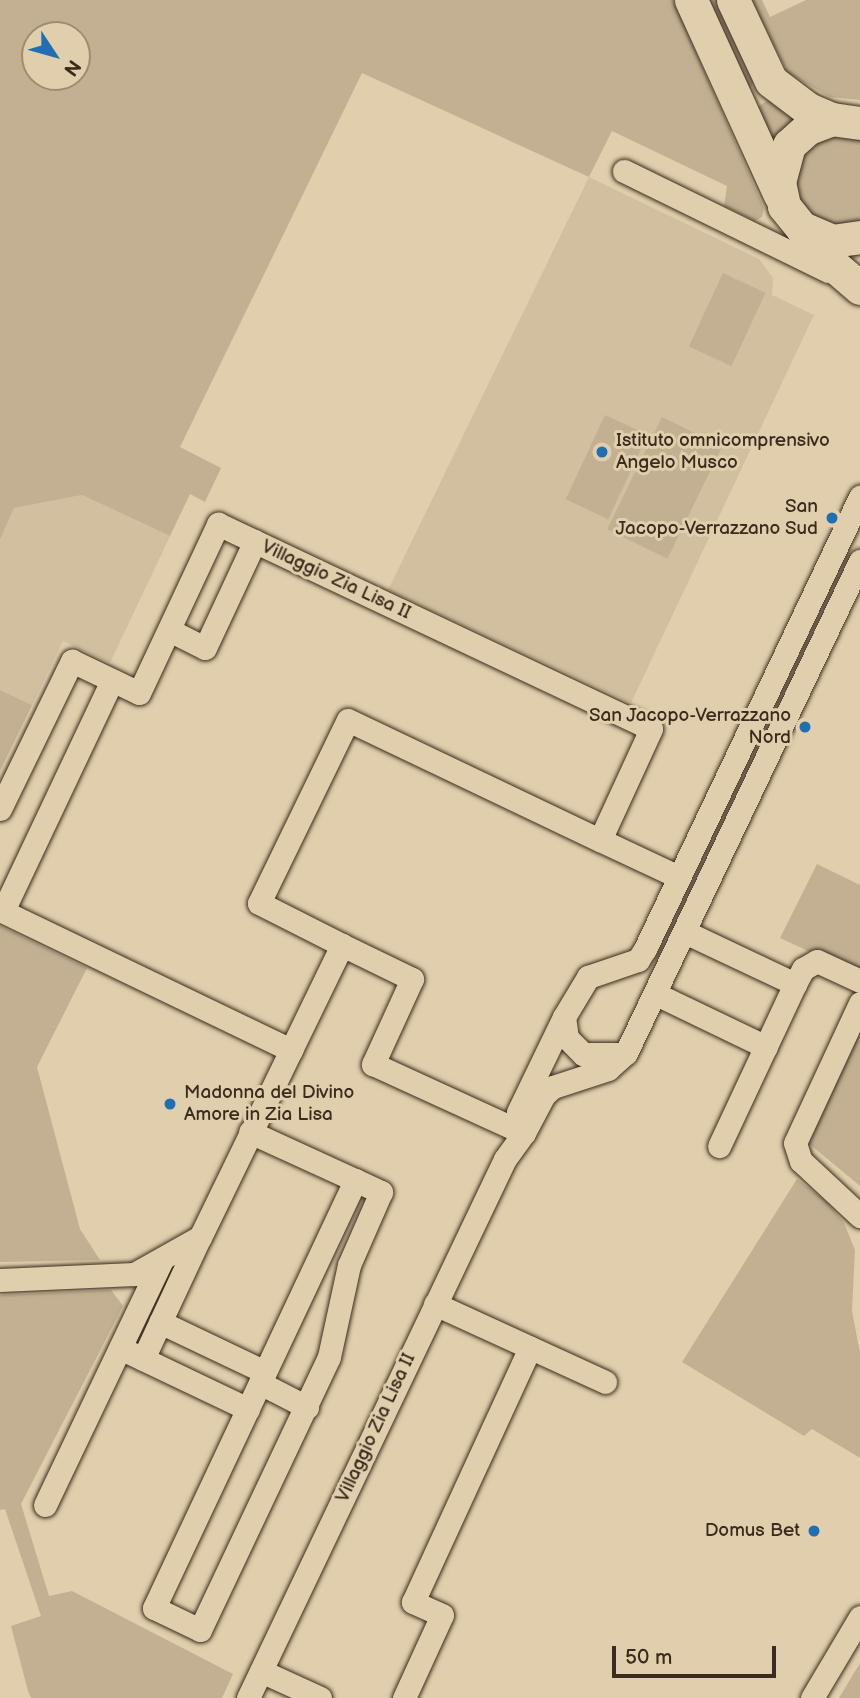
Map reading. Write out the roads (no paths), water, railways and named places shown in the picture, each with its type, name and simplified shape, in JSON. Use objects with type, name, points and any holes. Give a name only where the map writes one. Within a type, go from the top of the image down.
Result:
[{"type":"main road","points":[[691,0],[789,210],[817,251],[855,285]]},
{"type":"main road","points":[[733,0],[771,81],[808,109],[852,120]]},
{"type":"main road","points":[[852,120],[808,128],[789,145],[779,169],[789,210],[832,241],[860,237]]},
{"type":"street","points":[[624,171],[855,285]]},
{"type":"street","points":[[770,243],[789,210]]},
{"type":"street","points":[[518,1130],[564,1017],[588,976],[638,960],[860,497]]},
{"type":"street","name":"Villaggio Zia Lisa II","points":[[0,809],[72,662],[139,693],[218,524],[651,729],[600,840]]},
{"type":"street","points":[[169,630],[205,648],[255,541]]},
{"type":"street","points":[[518,1130],[553,1087],[608,1069],[626,1053],[860,561]]},
{"type":"street","points":[[112,680],[2,910],[291,1050]]},
{"type":"street","points":[[518,1130],[373,1064],[412,979],[259,904],[348,720],[677,876]]},
{"type":"street","points":[[685,932],[795,984]]},
{"type":"street","points":[[143,1359],[342,945]]},
{"type":"street","points":[[719,1146],[803,969],[817,961],[860,981]]},
{"type":"street","points":[[656,994],[766,1048]]},
{"type":"street","points":[[860,1003],[795,1143],[801,1161],[860,1216]]},
{"type":"street","points":[[564,1017],[566,1038],[583,1054],[611,1058],[626,1053]]},
{"type":"street","name":"Villaggio Zia Lisa II","points":[[248,1698],[518,1130]]},
{"type":"street","points":[[250,1132],[382,1192],[349,1265],[330,1357],[200,1630],[154,1608],[355,1180]]},
{"type":"street","points":[[0,1280],[134,1273],[200,1237]]},
{"type":"street","points":[[45,1505],[162,1260]]},
{"type":"street","points":[[435,1304],[605,1382]]},
{"type":"street","points":[[160,1322],[262,1378],[307,1407]]},
{"type":"street","points":[[120,1348],[247,1409]]},
{"type":"street","points":[[404,1698],[442,1615],[413,1602],[530,1348]]},
{"type":"street","points":[[813,1698],[860,1617]]},
{"type":"street","points":[[261,1671],[320,1698]]},
{"type":"place","name":"Istituto omnicomprensivo Angelo Musco","points":[[602,452]]},
{"type":"place","name":"San Jacopo-Verrazzano Sud","points":[[832,518]]},
{"type":"place","name":"San Jacopo-Verrazzano Nord","points":[[805,727]]},
{"type":"place","name":"Madonna del Divino Amore in Zia Lisa","points":[[170,1104]]},
{"type":"place","name":"Domus Bet","points":[[814,1531]]}]
